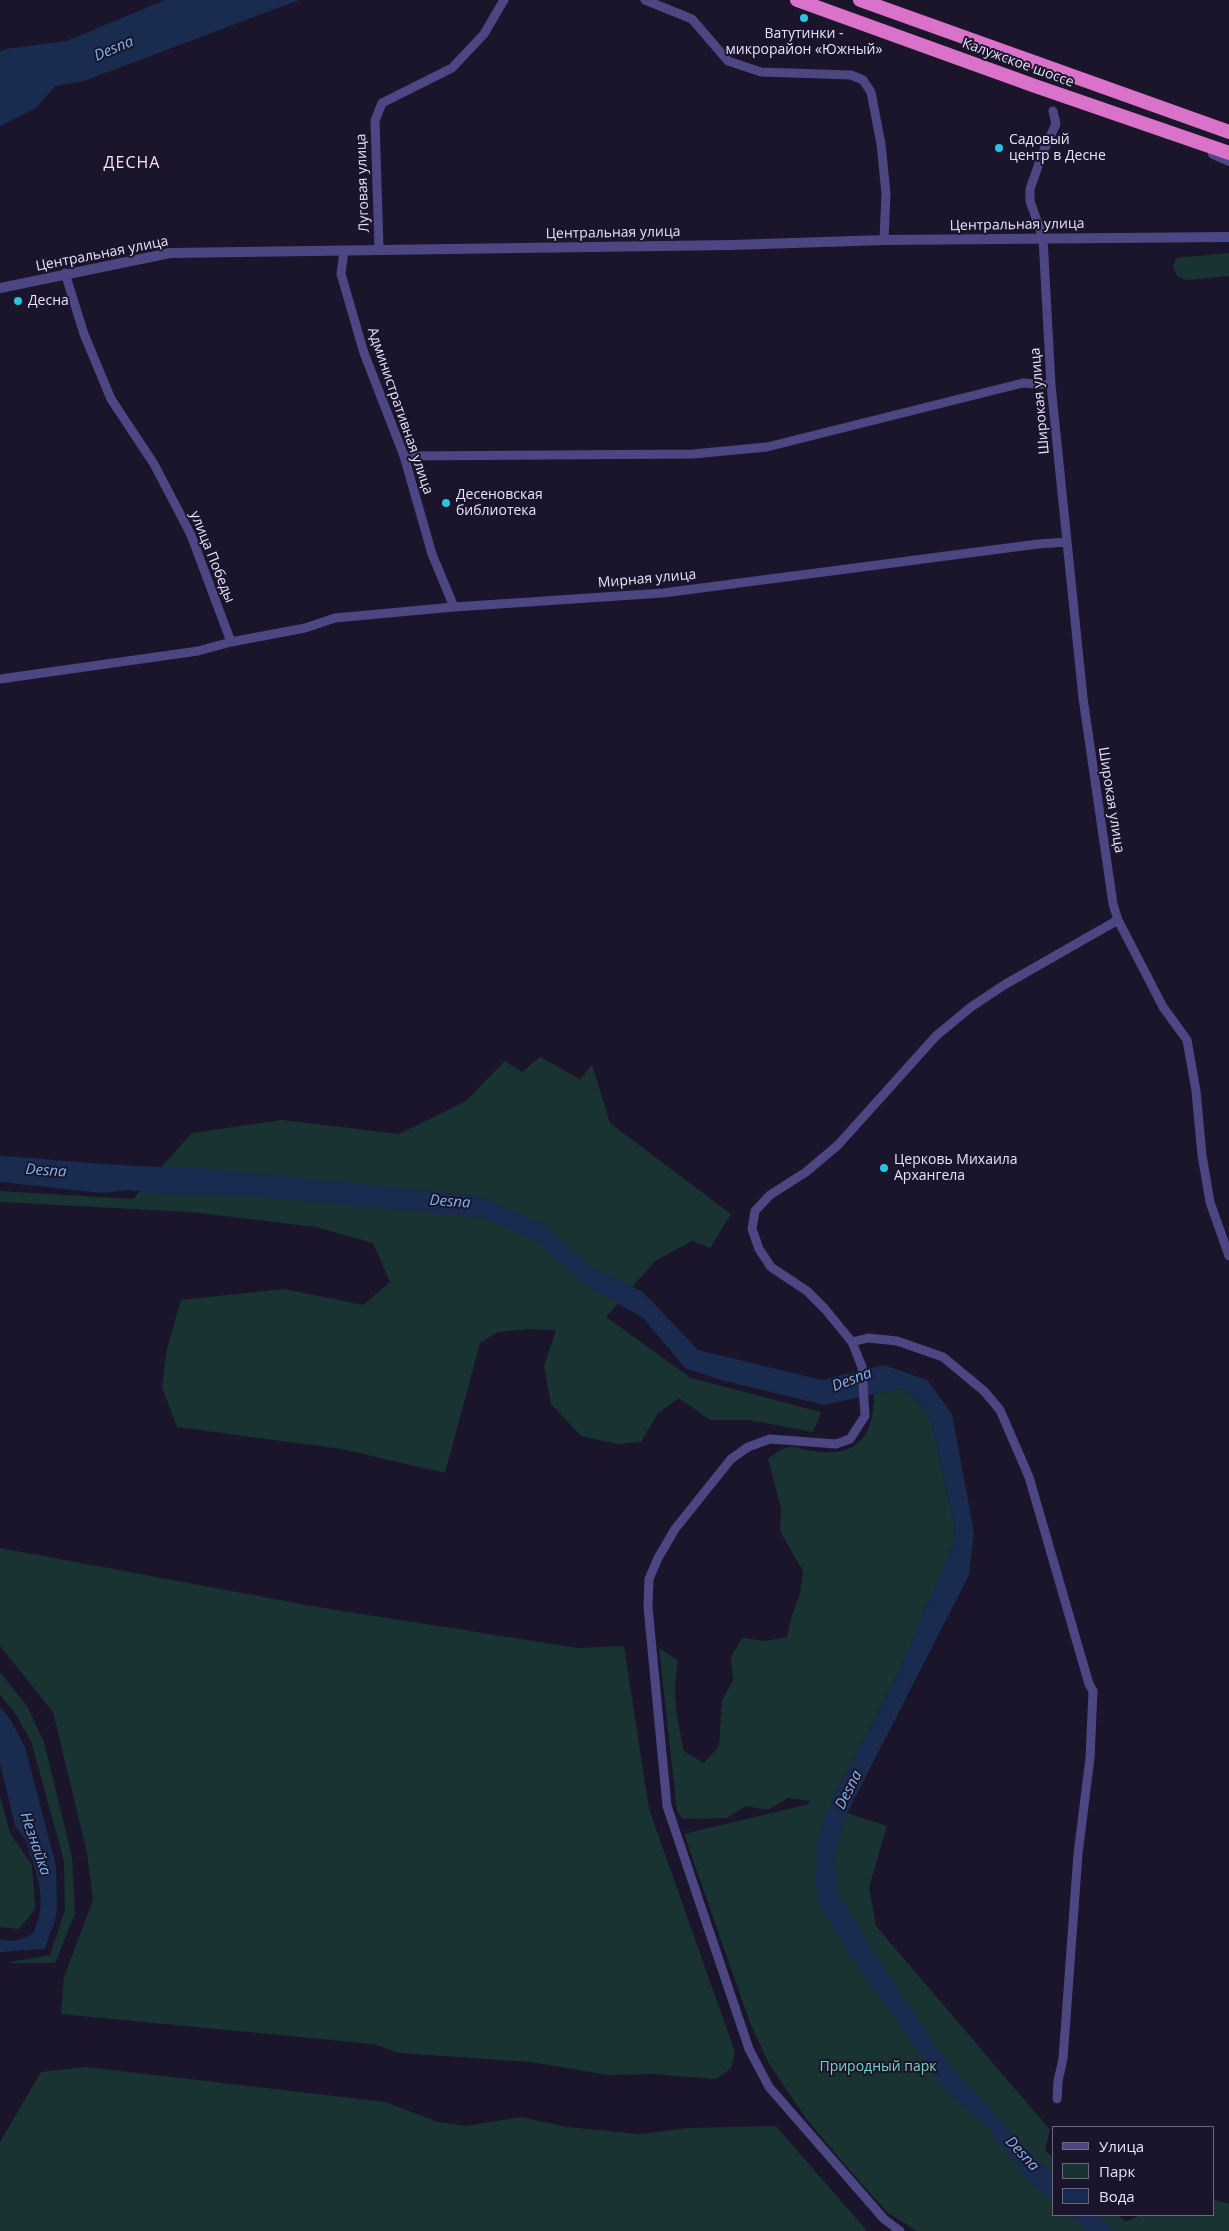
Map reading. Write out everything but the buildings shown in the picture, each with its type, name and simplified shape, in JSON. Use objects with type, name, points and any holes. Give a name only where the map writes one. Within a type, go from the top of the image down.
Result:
[{"type":"highway","name":"Калужское шоссе","points":[[797,0],[1166,133],[1229,153]]},
{"type":"highway","name":"Калужское шоссе","points":[[860,0],[1229,132]]},
{"type":"street","name":"Луговая улица","points":[[379,249],[375,121],[382,103],[452,68],[484,34],[504,0]]},
{"type":"street","points":[[646,0],[692,19],[728,61],[761,72],[851,75],[863,80],[871,92],[881,144],[886,193],[884,240]]},
{"type":"street","name":"Широкая улица","points":[[1053,112],[1056,124],[1043,152],[1030,189],[1030,201],[1043,238],[1051,384],[1092,773],[1113,904],[1118,920],[1163,1007],[1187,1040],[1195,1085],[1202,1154],[1210,1202],[1229,1256]]},
{"type":"street","points":[[1166,133],[1229,161]]},
{"type":"street","name":"Центральная улица","points":[[0,288],[170,253],[732,246],[884,240],[1229,237]]},
{"type":"street","name":"Административная улица","points":[[344,251],[342,274],[364,353],[404,456],[432,554],[454,607]]},
{"type":"street","name":"улица Победы","points":[[66,273],[84,334],[111,399],[154,464],[186,527],[231,642]]},
{"type":"street","points":[[404,456],[693,454],[767,447],[1023,383],[1051,384]]},
{"type":"street","name":"Мирная улица","points":[[231,642],[305,628],[335,618],[454,607],[663,593],[1038,544],[1067,542]]},
{"type":"street","points":[[0,679],[198,651],[231,642]]},
{"type":"street","points":[[900,2231],[884,2219],[769,2087],[749,2049],[668,1806],[648,1607],[649,1579],[658,1558],[675,1530],[731,1459],[748,1447],[770,1439],[836,1444],[850,1439],[865,1416],[862,1367],[852,1342],[826,1309],[807,1291],[772,1267],[759,1249],[752,1229],[754,1211],[770,1195],[806,1172],[838,1145],[936,1036],[971,1007],[1004,985],[1118,920]]},
{"type":"street","points":[[852,1342],[868,1338],[897,1341],[943,1357],[984,1391],[1000,1410],[1029,1477],[1089,1684],[1093,1691],[1090,1758],[1078,1854],[1063,2059],[1058,2081],[1057,2099]]},
{"type":"green space","points":[[1229,253],[1229,276],[1187,280],[1177,276],[1173,267],[1176,258]]},
{"type":"green space","points":[[540,1057],[580,1079],[592,1065],[610,1123],[731,1214],[710,1248],[692,1241],[655,1261],[606,1317],[691,1378],[821,1412],[813,1432],[749,1420],[710,1420],[679,1398],[658,1413],[641,1442],[617,1444],[581,1436],[551,1404],[544,1366],[556,1330],[528,1329],[498,1332],[480,1343],[445,1473],[342,1449],[177,1427],[162,1387],[167,1349],[181,1300],[284,1289],[363,1305],[390,1282],[373,1243],[316,1227],[191,1212],[0,1202],[0,1191],[133,1199],[192,1133],[282,1120],[399,1134],[466,1101],[505,1061],[522,1072]]},
{"type":"green space","name":"Природный парк","points":[[902,1388],[922,1405],[932,1424],[955,1529],[953,1546],[897,1675],[829,1807],[887,1826],[869,1887],[876,1926],[1050,2130],[1045,2150],[1052,2156],[1052,2216],[1119,2216],[1126,2222],[1138,2216],[1214,2216],[1214,2199],[1229,2204],[1229,2231],[917,2231],[888,2213],[807,2120],[769,2064],[749,2020],[684,1834],[809,1804],[810,1801],[788,1798],[768,1810],[746,1806],[727,1818],[683,1819],[677,1811],[659,1648],[678,1660],[675,1684],[676,1706],[684,1751],[704,1763],[719,1746],[722,1700],[733,1681],[731,1657],[742,1638],[765,1641],[787,1637],[792,1615],[800,1594],[803,1571],[780,1531],[781,1509],[768,1458],[789,1447],[827,1452],[851,1448],[860,1442],[871,1422],[874,1394]]},
{"type":"green space","points":[[0,1548],[323,1608],[578,1648],[624,1646],[649,1809],[735,2052],[731,2068],[716,2079],[653,2074],[608,2075],[531,2062],[400,2053],[373,2044],[61,2014],[64,1977],[93,1900],[87,1853],[53,1712],[0,1646]]},
{"type":"green space","points":[[0,1672],[27,1706],[44,1742],[72,1857],[75,1913],[55,1963],[6,1963],[50,1955],[65,1910],[64,1861],[31,1741],[15,1713],[0,1695]]},
{"type":"green space","points":[[0,1796],[10,1833],[32,1865],[35,1909],[19,1929],[0,1927]]},
{"type":"green space","points":[[86,2067],[385,2102],[438,2122],[466,2126],[521,2117],[567,2127],[639,2134],[688,2128],[776,2126],[867,2231],[0,2231],[0,2142],[41,2072]]},
{"type":"water","name":"Desna","points":[[165,0],[299,0],[84,81],[55,86],[36,108],[0,126],[0,52],[6,49],[67,41]]},
{"type":"water","name":"Desna","points":[[0,1156],[119,1165],[191,1167],[480,1196],[545,1225],[591,1267],[643,1292],[698,1350],[822,1380],[884,1365],[927,1380],[952,1414],[974,1533],[969,1575],[844,1819],[833,1863],[840,1897],[881,1963],[947,2062],[1029,2151],[1052,2173],[1052,2199],[1030,2182],[981,2120],[949,2095],[847,1951],[819,1903],[816,1879],[817,1847],[827,1811],[897,1675],[953,1546],[955,1529],[932,1424],[922,1405],[902,1388],[824,1405],[721,1380],[685,1368],[643,1318],[583,1284],[538,1242],[484,1218],[261,1197],[166,1194],[129,1190],[102,1193],[0,1182]]},
{"type":"water","points":[[0,1707],[10,1719],[25,1747],[56,1866],[57,1911],[45,1949],[0,1952],[0,1939],[19,1940],[25,1938],[46,1923],[50,1886],[42,1862],[15,1826],[0,1763]]},
{"type":"water","points":[[1072,2216],[1098,2216],[1115,2231],[1088,2231]]},
{"type":"waterway","name":"Незнайка","points":[[34,1840],[45,1874],[49,1898],[46,1921],[42,1932]]},
{"type":"place","name":"Ватутинки - микрорайон «Южный»","points":[[804,18]]},
{"type":"place","name":"Садовый центр в Десне","points":[[999,148]]},
{"type":"place","name":"Десна","points":[[18,301]]},
{"type":"place","name":"Десеновская библиотека","points":[[446,503]]},
{"type":"place","name":"Церковь Михаила Архангела","points":[[884,1168]]},
{"type":"district","name":"ДЕСНА","points":[[132,163]]}]
